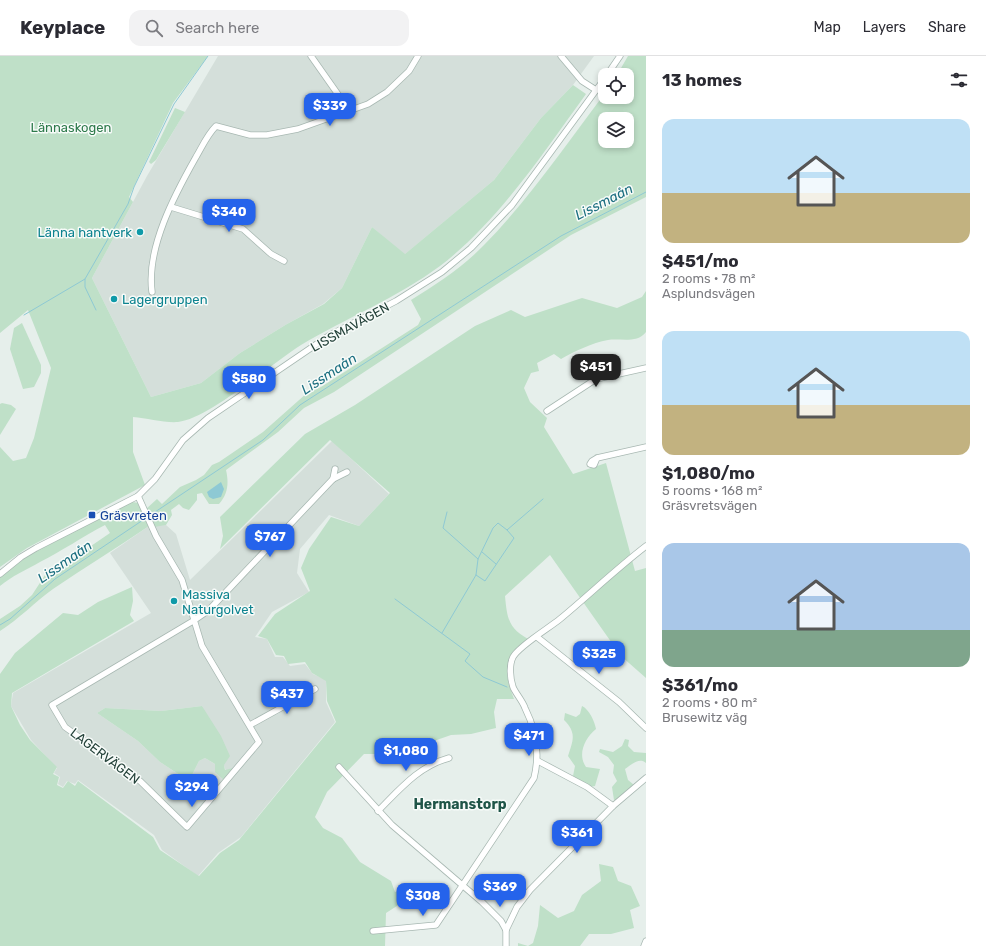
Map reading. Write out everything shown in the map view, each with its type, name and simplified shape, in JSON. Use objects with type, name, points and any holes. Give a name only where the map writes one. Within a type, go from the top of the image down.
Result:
[{"type":"street","points":[[311,56],[349,110]]},
{"type":"street","points":[[152,292],[151,284],[157,246],[170,206],[203,144],[216,126],[250,135],[272,134],[298,129],[368,104],[387,92],[410,71],[418,56]]},
{"type":"street","points":[[561,56],[582,81],[596,90]]},
{"type":"street","points":[[612,68],[620,56]]},
{"type":"street","name":"LISSMAVÄGEN","points":[[0,574],[21,557],[36,548],[138,496],[154,479],[183,440],[208,418],[330,335],[396,301],[442,272],[471,248],[512,205],[598,87]]},
{"type":"street","points":[[170,206],[243,229],[271,254],[284,261]]},
{"type":"street","points":[[547,411],[596,379],[646,368]]},
{"type":"street","points":[[597,458],[646,447]]},
{"type":"street","points":[[333,479],[335,469]]},
{"type":"street","points":[[193,621],[209,610],[333,479],[347,472]]},
{"type":"street","name":"LAGERVÄGEN","points":[[138,496],[156,536],[182,580],[193,621],[202,646],[259,742],[187,827],[140,781],[65,727],[52,705],[193,621]]},
{"type":"street","points":[[373,931],[436,925],[534,778],[538,761],[532,723],[513,686],[510,670],[513,657],[646,546]]},
{"type":"street","points":[[537,637],[619,702],[646,728]]},
{"type":"street","points":[[250,725],[315,689]]},
{"type":"street","points":[[378,810],[419,771],[435,762],[449,758]]},
{"type":"street","points":[[538,761],[587,787],[613,806]]},
{"type":"street","points":[[339,767],[378,810],[430,859],[482,902],[501,921],[506,930]]},
{"type":"street","points":[[506,946],[506,930],[517,907],[530,890],[613,806],[646,778]]},
{"type":"street","points":[[644,946],[646,941]]},
{"type":"shaded area","points":[[218,56],[594,56],[573,85],[541,118],[494,180],[404,255],[372,227],[342,288],[323,304],[240,353],[201,383],[151,397],[92,278],[147,176]]},
{"type":"shaded area","points":[[332,441],[389,494],[359,526],[329,515],[300,549],[297,573],[309,592],[272,612],[255,637],[267,639],[275,657],[283,657],[290,666],[305,664],[313,674],[326,680],[326,702],[335,722],[241,837],[218,853],[198,876],[162,850],[154,835],[78,780],[75,784],[67,781],[63,787],[58,784],[60,777],[54,773],[57,768],[31,740],[11,706],[13,693],[151,613],[110,553],[149,526],[166,525],[176,534],[190,580]],"holes":[[[202,706],[226,771],[205,758],[199,761],[189,781],[160,762],[138,741],[97,713],[105,708],[161,711]]]},
{"type":"green space","name":"Lännaskogen","points":[[0,56],[208,56],[173,103],[129,197],[133,202],[92,278],[151,397],[201,383],[240,353],[287,324],[324,304],[342,288],[372,227],[405,254],[494,180],[541,118],[573,85],[586,94],[519,186],[481,229],[461,249],[440,266],[389,298],[301,345],[223,401],[191,419],[178,422],[167,422],[133,417],[133,452],[145,485],[27,548],[0,567],[0,447],[13,461],[26,458],[34,438],[51,368],[28,310],[0,333]]},
{"type":"green space","points":[[628,56],[646,56],[646,197],[571,235],[334,392],[304,408],[278,432],[226,470],[227,488],[219,504],[209,504],[202,493],[197,494],[197,500],[189,510],[183,508],[179,504],[171,510],[172,515],[166,525],[154,527],[146,509],[157,499],[162,504],[180,487],[204,475],[212,465],[219,462],[263,432],[307,393],[321,387],[418,325],[421,319],[411,300],[459,268],[476,253],[501,227],[547,171],[598,102],[598,104],[634,104],[634,68],[621,68]]},
{"type":"green space","points":[[175,108],[185,112],[156,160],[151,164],[149,162]]},
{"type":"green space","points":[[646,291],[646,332],[642,336],[628,340],[602,341],[561,359],[554,354],[537,363],[539,371],[531,373],[524,388],[530,402],[547,418],[544,427],[573,474],[606,463],[635,571],[646,568],[646,678],[621,656],[550,555],[505,596],[508,616],[512,626],[516,631],[528,639],[520,646],[510,659],[507,673],[510,689],[514,699],[497,699],[494,712],[496,728],[471,734],[451,735],[431,742],[403,742],[384,754],[364,754],[327,792],[315,817],[323,828],[342,838],[360,862],[391,881],[395,892],[409,887],[414,895],[386,913],[385,946],[0,946],[0,674],[15,653],[63,613],[78,615],[98,602],[132,587],[133,601],[130,615],[134,621],[12,693],[11,706],[20,725],[30,740],[57,767],[53,774],[59,777],[57,785],[63,788],[68,781],[75,786],[78,781],[153,837],[160,850],[199,876],[220,853],[239,840],[336,722],[327,701],[326,681],[312,673],[305,662],[288,664],[284,656],[276,655],[267,639],[258,636],[275,614],[310,591],[301,568],[309,549],[331,517],[359,526],[390,493],[330,440],[220,549],[223,536],[220,517],[305,434],[355,405],[475,326],[511,310],[525,317],[582,298],[617,308],[642,297]]},
{"type":"green space","points":[[22,323],[41,365],[41,373],[34,387],[23,389],[10,349],[14,328]]},
{"type":"green space","points":[[0,404],[11,405],[16,409],[0,435]]},
{"type":"green space","points":[[132,502],[139,503],[149,526],[53,589],[0,631],[0,619],[20,606],[32,595],[47,572],[56,570],[110,533],[105,525],[14,576],[0,586],[0,577],[19,561],[32,553]]},
{"type":"green space","points":[[202,706],[221,736],[230,756],[224,765],[225,770],[233,768],[234,771],[224,780],[215,772],[215,764],[205,758],[199,761],[189,781],[160,762],[138,741],[97,713],[105,708],[161,711]]},
{"type":"green space","points":[[582,706],[591,716],[596,729],[584,746],[582,752],[583,762],[586,767],[600,769],[595,786],[589,787],[573,776],[575,766],[568,756],[573,737],[571,729],[564,720],[565,713],[576,717],[580,714]]},
{"type":"green space","points":[[625,739],[629,740],[628,746],[634,752],[646,753],[646,763],[643,761],[638,761],[625,769],[628,780],[634,785],[619,799],[614,800],[612,787],[617,781],[613,773],[614,765],[608,757],[599,752],[600,749],[613,752],[622,746]]},
{"type":"green space","points":[[599,864],[613,867],[618,881],[631,886],[640,906],[630,910],[634,928],[611,934],[589,934],[580,946],[528,946],[533,943],[538,926],[540,905],[558,918],[574,911],[582,895],[601,881]]},
{"type":"green space","points":[[518,943],[528,946],[518,946]]},
{"type":"water","points":[[221,482],[224,489],[221,497],[213,499],[209,497],[207,492]]},
{"type":"waterway","points":[[85,279],[128,204],[134,187],[174,104],[208,56]]},
{"type":"waterway","name":"Lissmaån","points":[[149,516],[263,440],[300,405],[561,236],[646,192]]},
{"type":"waterway","points":[[24,315],[85,279],[85,287],[96,310]]},
{"type":"waterway","points":[[476,575],[485,581],[514,538],[507,530],[543,499]]},
{"type":"waterway","points":[[447,512],[443,528],[478,559]]},
{"type":"waterway","name":"Lissmaån","points":[[0,625],[10,619],[55,579],[146,518]]},
{"type":"waterway","points":[[442,633],[476,575],[478,559],[493,528],[498,523],[507,530]]},
{"type":"waterway","points":[[482,552],[496,564]]},
{"type":"waterway","points":[[395,599],[470,654],[465,661],[483,677],[507,687]]},
{"type":"place","name":"Länna hantverk","points":[[140,232]]},
{"type":"place","name":"Lagergruppen","points":[[114,299]]},
{"type":"place","name":"Gräsvreten","points":[[92,515]]},
{"type":"place","name":"Massiva Naturgolvet","points":[[174,601]]},
{"type":"district","name":"Hermanstorp","points":[[460,804]]}]
